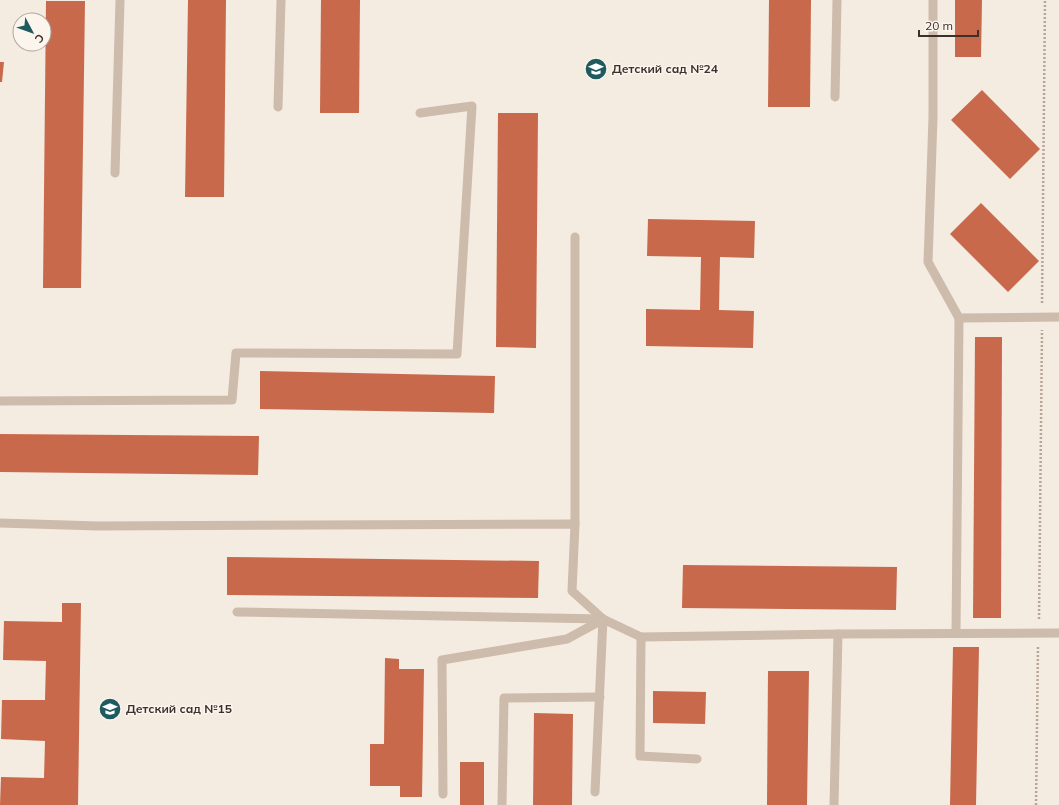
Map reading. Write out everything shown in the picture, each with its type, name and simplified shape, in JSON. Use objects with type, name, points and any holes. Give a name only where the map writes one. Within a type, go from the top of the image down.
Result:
[{"type":"lane","points":[[116,173],[120,0]]},
{"type":"lane","points":[[278,107],[280,0]]},
{"type":"lane","points":[[835,97],[837,0]]},
{"type":"lane","points":[[933,0],[933,118],[928,262],[959,318],[956,633]]},
{"type":"lane","points":[[0,400],[232,400],[236,353],[457,354],[472,106],[420,113]]},
{"type":"lane","points":[[575,237],[575,524],[572,591],[603,620],[641,637],[1059,633]]},
{"type":"lane","points":[[959,318],[1059,317]]},
{"type":"lane","points":[[0,523],[98,526],[575,524]]},
{"type":"lane","points":[[237,612],[603,620]]},
{"type":"lane","points":[[595,792],[603,620]]},
{"type":"lane","points":[[444,794],[442,660],[567,639],[603,620]]},
{"type":"lane","points":[[834,805],[838,634]]},
{"type":"lane","points":[[641,637],[640,756],[697,759]]},
{"type":"lane","points":[[502,805],[504,698],[600,696]]},
{"type":"path","points":[[1036,805],[1045,0]]},
{"type":"building","points":[[188,0],[226,0],[224,197],[185,197]]},
{"type":"building","points":[[321,0],[360,0],[359,113],[320,113]]},
{"type":"building","points":[[769,0],[811,0],[810,107],[768,107]]},
{"type":"building","points":[[955,0],[982,0],[981,57],[955,57]]},
{"type":"building","points":[[46,1],[85,1],[81,288],[43,288],[45,52],[52,52],[52,12],[46,12]]},
{"type":"building","points":[[0,62],[4,62],[2,82],[0,82]]},
{"type":"building","points":[[982,90],[1040,149],[1010,179],[951,120]]},
{"type":"building","points":[[498,113],[538,113],[536,348],[496,347]]},
{"type":"building","points":[[981,203],[1039,261],[1008,292],[950,234]]},
{"type":"building","points":[[648,219],[755,221],[754,258],[720,257],[719,310],[754,311],[753,348],[646,346],[646,309],[700,310],[701,257],[647,256]]},
{"type":"building","points":[[975,337],[1002,337],[1001,618],[973,618]]},
{"type":"building","points":[[260,371],[495,376],[494,413],[260,409]]},
{"type":"building","points":[[0,434],[259,436],[258,475],[0,472]]},
{"type":"building","points":[[227,557],[539,561],[538,598],[227,595]]},
{"type":"building","points":[[683,565],[897,567],[896,610],[682,608]]},
{"type":"building","points":[[62,603],[81,603],[78,805],[0,805],[1,777],[44,778],[45,741],[1,739],[2,700],[45,700],[46,661],[3,660],[4,621],[62,622]]},
{"type":"building","points":[[953,647],[979,647],[976,805],[950,805]]},
{"type":"building","points":[[385,658],[399,659],[399,669],[424,669],[422,797],[400,797],[400,786],[370,786],[370,744],[384,744]]},
{"type":"building","points":[[768,671],[809,671],[807,805],[767,805]]},
{"type":"building","points":[[653,691],[706,692],[705,724],[653,723]]},
{"type":"building","points":[[534,713],[573,714],[572,805],[533,805]]},
{"type":"building","points":[[460,762],[484,762],[484,805],[460,805]]},
{"type":"place","name":"Детский сад №24","points":[[596,69]]},
{"type":"place","name":"Детский сад №15","points":[[110,709]]}]
